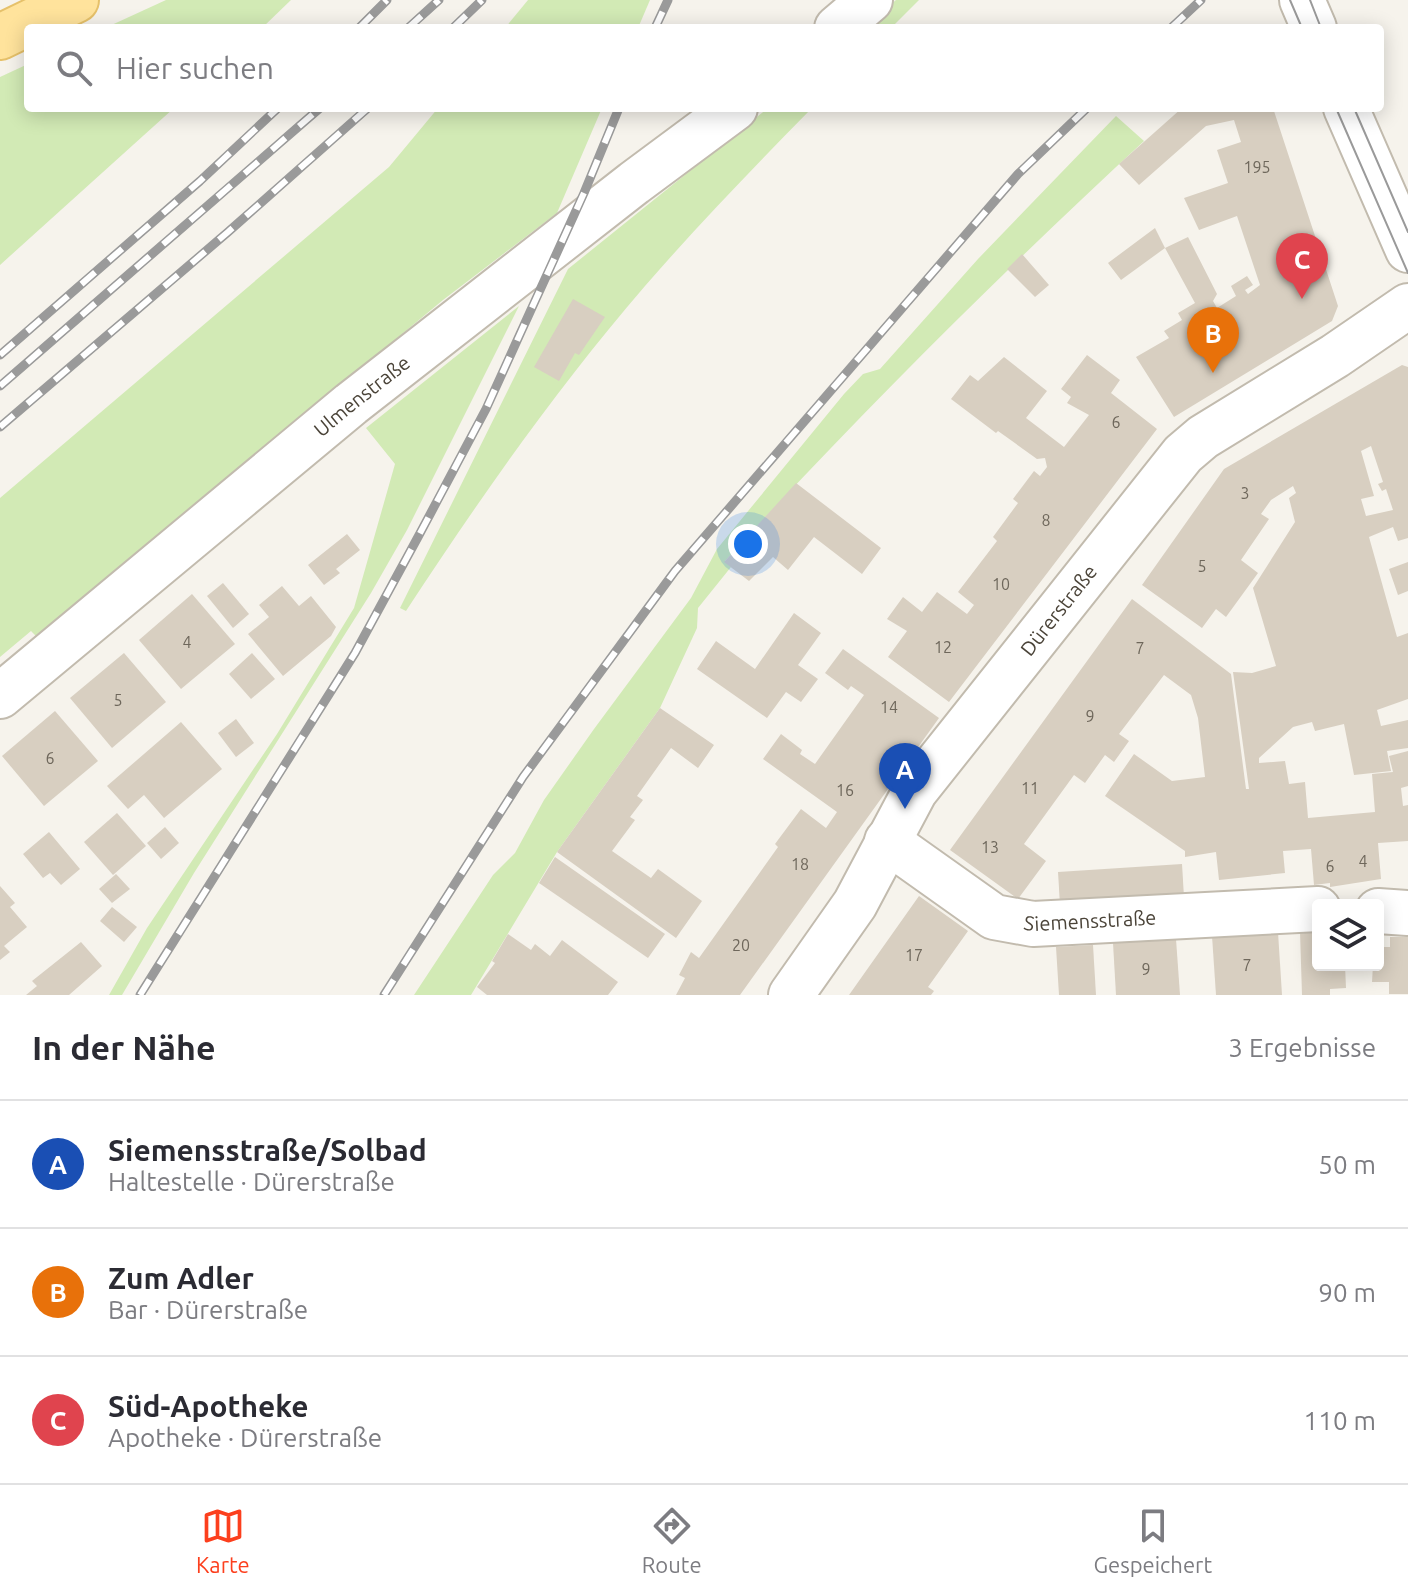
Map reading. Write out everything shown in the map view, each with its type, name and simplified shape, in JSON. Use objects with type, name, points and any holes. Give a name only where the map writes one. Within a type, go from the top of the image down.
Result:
[{"type":"main road","points":[[27,24],[76,0]]},
{"type":"main road","points":[[0,37],[24,25]]},
{"type":"street","points":[[842,24],[870,0]]},
{"type":"street","points":[[1302,0],[1312,24]]},
{"type":"street","name":"Ulmenstraße","points":[[0,696],[351,404],[730,112]]},
{"type":"street","points":[[1348,112],[1408,250]]},
{"type":"street","name":"Dürerstraße","points":[[791,995],[855,904],[915,791],[1183,454],[1203,437],[1335,356],[1408,306]]},
{"type":"street","name":"Siemensstraße","points":[[887,841],[994,917],[1033,924],[1312,909]]},
{"type":"street","points":[[1384,911],[1408,913]]},
{"type":"green space","points":[[166,0],[291,0],[266,24],[114,24]]},
{"type":"green space","points":[[528,0],[650,0],[640,24],[508,24]]},
{"type":"green space","points":[[896,0],[919,0],[895,24],[868,24]]},
{"type":"green space","points":[[24,66],[24,112],[170,112],[0,265],[0,77]]},
{"type":"green space","points":[[435,112],[600,112],[557,213],[443,300],[37,637],[31,631],[0,657],[0,498],[389,167]]},
{"type":"green space","points":[[763,112],[808,112],[706,218],[612,325],[520,444],[406,611],[400,608],[568,269]]},
{"type":"green space","points":[[1116,116],[1144,141],[929,348],[725,561],[731,567],[698,608],[697,628],[660,708],[557,852],[471,995],[414,995],[493,875],[515,853],[544,800],[691,598],[717,549],[844,394],[863,374],[880,369],[978,259]]},
{"type":"green space","points":[[519,306],[407,530],[371,593],[194,873],[122,995],[109,995],[147,928],[277,734],[354,608],[395,464],[366,428]]},
{"type":"building","points":[[1178,112],[1274,112],[1338,306],[1332,321],[1174,417],[1136,357],[1169,338],[1164,331],[1182,320],[1178,313],[1195,303],[1165,248],[1188,237],[1217,294],[1213,301],[1217,308],[1236,296],[1231,286],[1247,276],[1253,285],[1245,290],[1248,294],[1260,285],[1237,216],[1199,230],[1184,198],[1228,183],[1217,150],[1241,142],[1234,120],[1206,126],[1139,185],[1119,164]]},
{"type":"building","points":[[1155,228],[1165,248],[1121,280],[1108,263]]},
{"type":"building","points":[[1022,254],[1049,285],[1035,297],[1007,269]]},
{"type":"building","points":[[573,299],[605,317],[579,355],[575,353],[559,381],[534,367]]},
{"type":"building","points":[[1087,355],[1120,380],[1111,393],[1157,429],[949,702],[888,657],[907,631],[887,619],[903,597],[922,612],[937,592],[967,614],[974,605],[958,592],[997,541],[993,537],[1018,503],[1013,499],[1034,471],[1040,476],[1047,467],[1045,458],[1037,459],[951,399],[970,375],[978,381],[1004,357],[1047,391],[1026,418],[1064,447],[1089,415],[1067,403],[1071,397],[1061,389]]},
{"type":"building","points":[[1402,365],[1408,367],[1408,538],[1398,541],[1393,527],[1369,537],[1397,637],[1408,633],[1408,699],[1377,710],[1381,726],[1408,720],[1408,748],[1387,751],[1391,771],[1354,775],[1344,724],[1315,731],[1312,722],[1293,727],[1259,758],[1259,763],[1285,761],[1289,784],[1305,782],[1308,818],[1375,812],[1372,774],[1393,772],[1389,756],[1408,751],[1408,786],[1401,788],[1403,806],[1408,805],[1408,841],[1378,843],[1381,879],[1330,887],[1330,883],[1314,885],[1311,849],[1283,851],[1285,873],[1219,880],[1216,852],[1185,857],[1185,851],[1105,796],[1134,754],[1172,781],[1205,777],[1198,718],[1191,695],[1164,675],[1119,734],[1129,741],[1114,762],[1105,755],[1085,783],[1074,775],[1024,844],[1046,861],[1018,899],[950,850],[1132,599],[1231,674],[1246,789],[1249,789],[1233,672],[1252,673],[1276,666],[1253,588],[1295,522],[1289,498],[1296,493],[1293,486],[1271,500],[1261,514],[1269,519],[1241,560],[1258,573],[1226,617],[1216,609],[1202,628],[1142,585],[1224,469]],"holes":[[[1371,446],[1383,482],[1378,484],[1382,491],[1386,489],[1393,510],[1366,516],[1361,499],[1374,496],[1361,451]]]},
{"type":"building","points":[[796,483],[881,548],[862,574],[814,537],[788,570],[773,557],[749,581],[724,562]]},
{"type":"building","points":[[347,534],[360,550],[336,569],[340,573],[324,585],[308,565]]},
{"type":"building","points":[[1408,562],[1408,591],[1398,595],[1389,569]]},
{"type":"building","points":[[223,583],[249,614],[233,628],[207,596]]},
{"type":"building","points":[[282,586],[299,606],[311,596],[336,627],[331,636],[283,676],[248,634],[269,617],[259,605]]},
{"type":"building","points":[[192,594],[235,644],[181,689],[139,640]]},
{"type":"building","points":[[794,613],[821,633],[798,665],[818,679],[801,702],[786,692],[767,718],[697,669],[716,641],[755,669]]},
{"type":"building","points":[[843,649],[939,718],[740,995],[676,995],[685,978],[679,975],[691,952],[699,958],[778,847],[775,844],[801,809],[826,828],[837,812],[763,759],[781,734],[802,750],[800,754],[815,764],[864,695],[851,686],[848,690],[825,673]]},
{"type":"building","points":[[124,653],[166,702],[112,748],[70,698]]},
{"type":"building","points":[[252,653],[275,679],[251,699],[229,674]]},
{"type":"building","points":[[660,708],[714,745],[698,768],[671,748],[637,796],[643,800],[630,817],[635,820],[612,851],[651,878],[658,869],[702,901],[676,938],[557,852]]},
{"type":"building","points":[[55,711],[98,761],[44,806],[2,756]]},
{"type":"building","points":[[236,719],[254,743],[236,757],[218,733]]},
{"type":"building","points":[[181,722],[222,769],[164,818],[144,795],[128,809],[107,786]]},
{"type":"building","points":[[117,813],[146,846],[113,875],[84,842]]},
{"type":"building","points":[[165,827],[179,843],[161,859],[147,843]]},
{"type":"building","points":[[49,832],[80,869],[61,885],[50,873],[43,878],[23,854]]},
{"type":"building","points":[[555,857],[665,934],[648,958],[539,883]]},
{"type":"building","points":[[1182,864],[1184,897],[1060,905],[1058,872]]},
{"type":"building","points":[[116,874],[130,889],[112,903],[99,889]]},
{"type":"building","points":[[0,886],[15,903],[10,907],[27,927],[4,946],[10,952],[0,960]]},
{"type":"building","points":[[919,896],[968,931],[928,987],[934,991],[931,995],[849,995]]},
{"type":"building","points":[[112,907],[137,927],[124,942],[100,921]]},
{"type":"building","points":[[1312,930],[1312,971],[1345,971],[1346,988],[1330,989],[1330,995],[1302,995],[1300,931]]},
{"type":"building","points":[[1278,932],[1282,995],[1216,995],[1212,936]]},
{"type":"building","points":[[508,934],[531,950],[535,944],[550,956],[562,940],[618,982],[608,995],[487,995],[477,987],[495,963],[492,961]]},
{"type":"building","points":[[1390,937],[1408,937],[1408,994],[1389,994],[1389,982],[1372,982],[1373,971],[1384,971],[1384,947],[1390,947]]},
{"type":"building","points":[[1176,939],[1180,995],[1116,995],[1113,943]]},
{"type":"building","points":[[81,942],[102,966],[69,995],[26,995],[37,986],[32,981]]},
{"type":"building","points":[[1093,945],[1096,995],[1059,995],[1056,947]]},
{"type":"tram line","points":[[1290,0],[1300,24]]},
{"type":"tram line","points":[[1310,0],[1319,24]]},
{"type":"tram line","points":[[1338,112],[1408,273]]},
{"type":"tram line","points":[[1356,112],[1408,232]]},
{"type":"railway","points":[[363,24],[387,0]]},
{"type":"railway","points":[[412,24],[439,0]]},
{"type":"railway","points":[[457,24],[482,0]]},
{"type":"railway","points":[[657,24],[668,0]]},
{"type":"railway","points":[[1175,24],[1201,0]]},
{"type":"railway","points":[[0,355],[200,181],[274,112]]},
{"type":"railway","points":[[0,386],[315,112]]},
{"type":"railway","points":[[0,427],[363,112]]},
{"type":"railway","points":[[140,995],[355,653],[418,537],[486,409],[617,112]]},
{"type":"railway","points":[[384,995],[523,777],[675,571],[1018,174],[1083,112]]},
{"type":"place","name":"Süd-Apotheke","points":[[1302,299]]},
{"type":"place","name":"Zum Adler","points":[[1213,373]]},
{"type":"place","name":"Siemensstraße/Solbad","points":[[905,809]]}]
